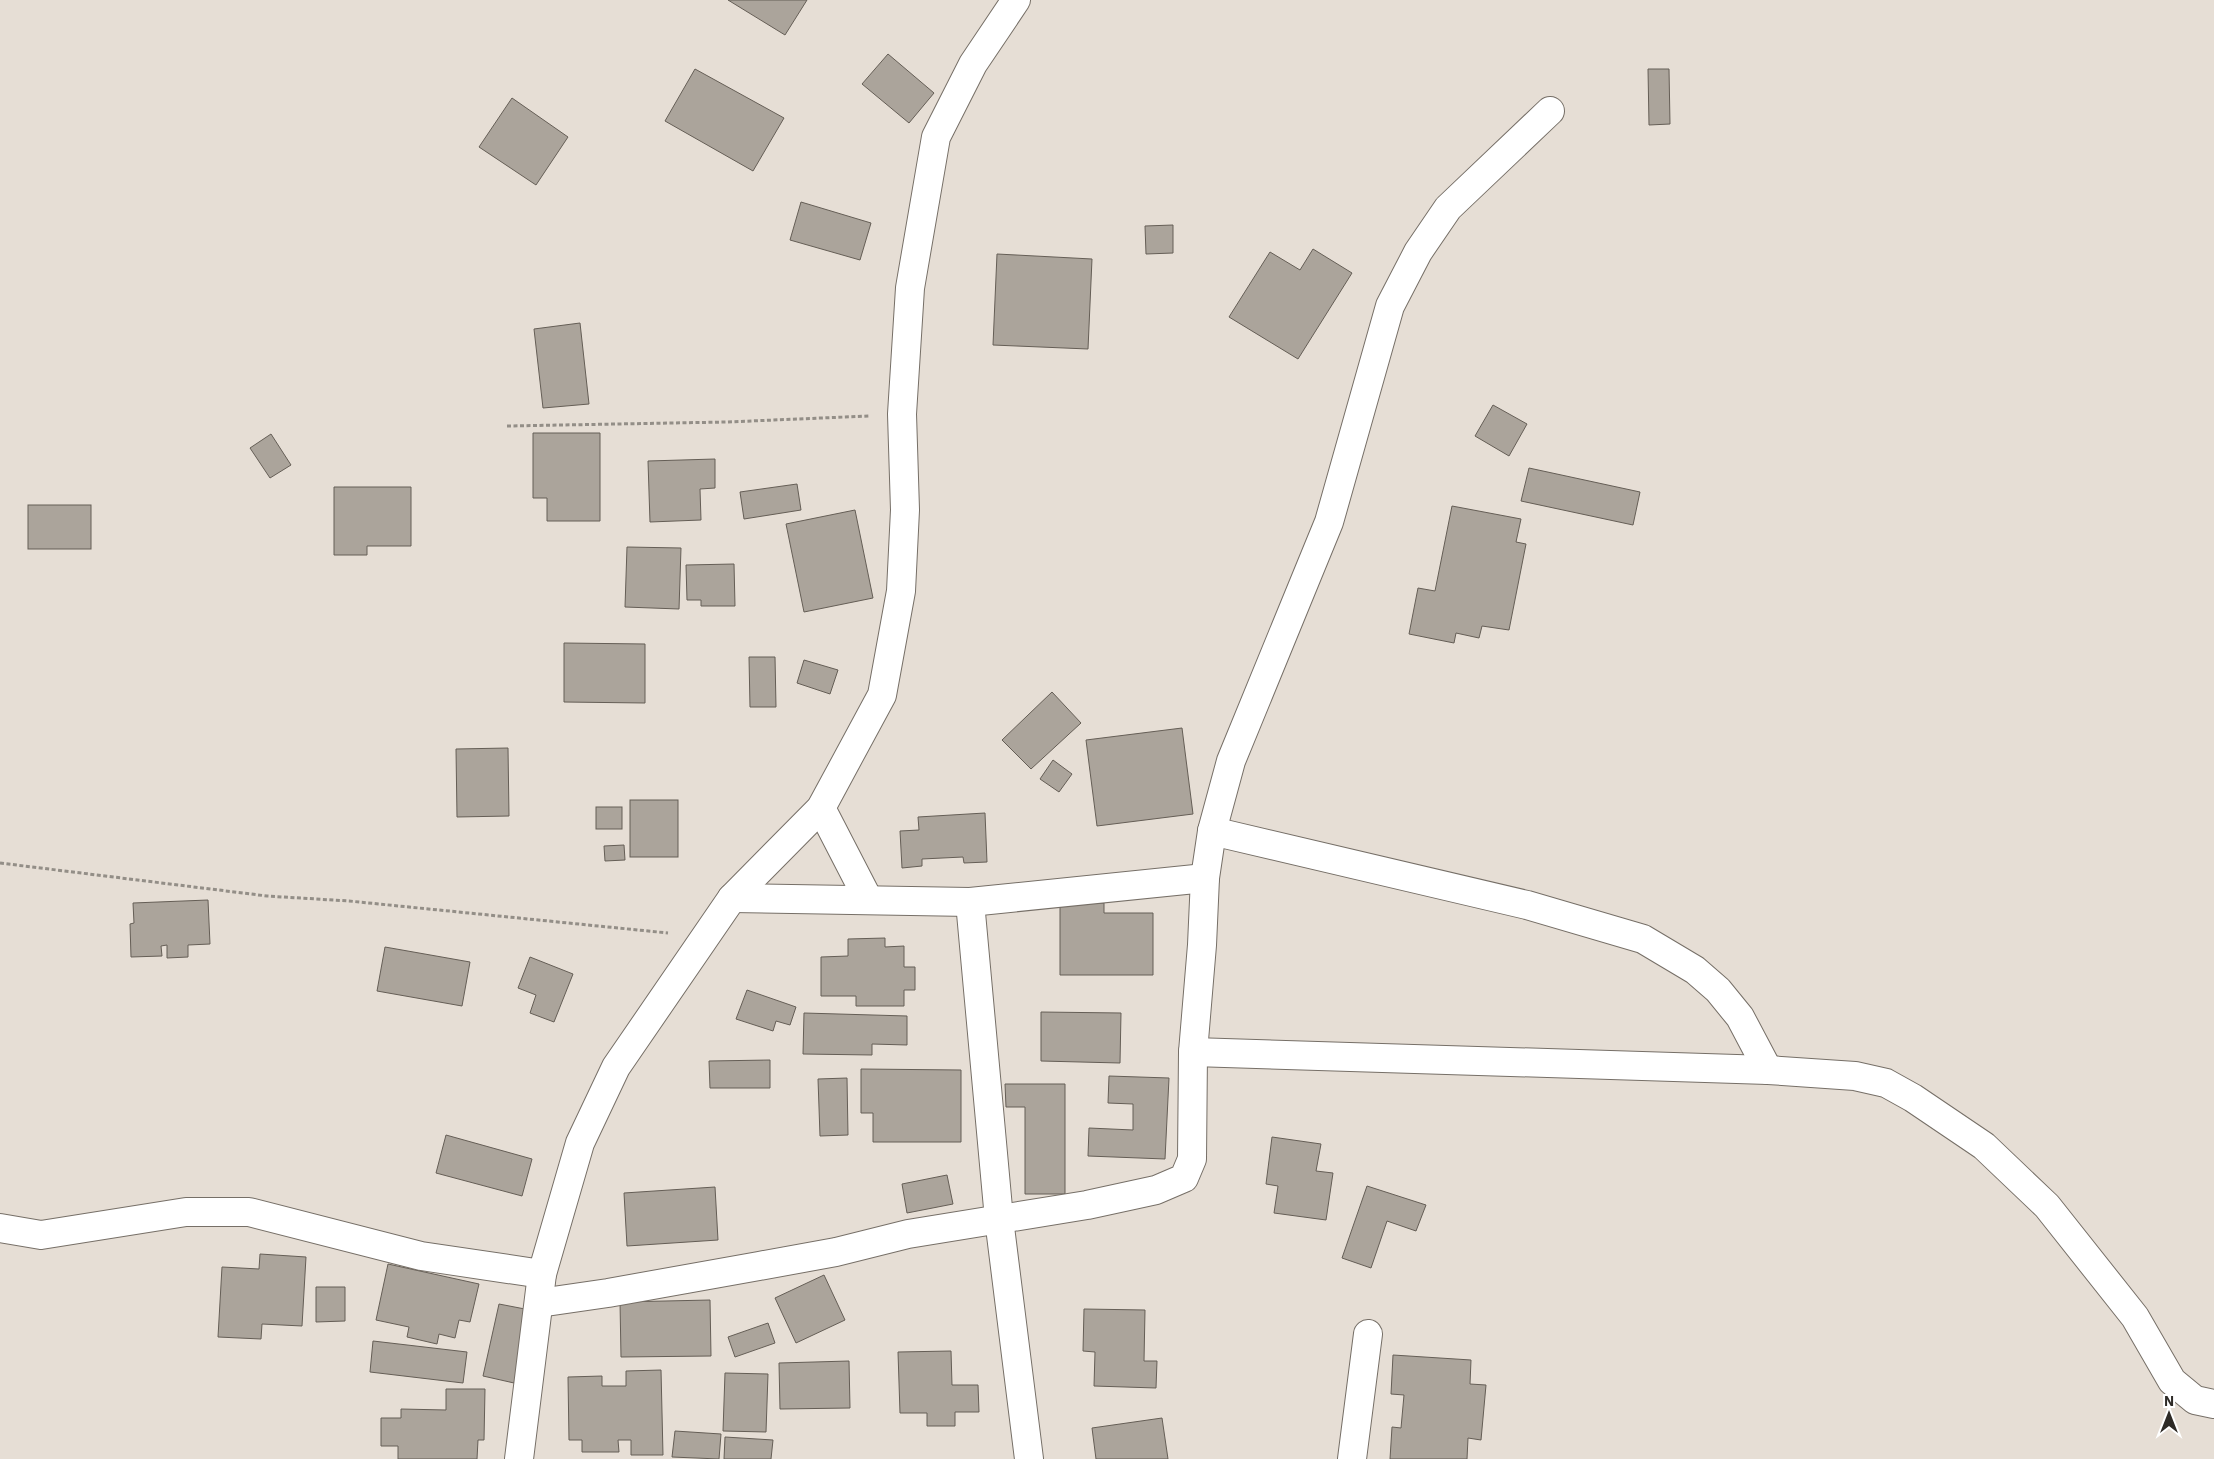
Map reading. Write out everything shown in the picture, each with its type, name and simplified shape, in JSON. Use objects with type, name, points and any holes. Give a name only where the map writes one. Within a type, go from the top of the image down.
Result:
[{"type":"street","points":[[519,1459],[542,1274],[580,1143],[612,1076],[732,898],[821,808],[882,695],[901,591],[905,510],[902,414],[910,288],[936,137],[973,64],[1016,0]]},
{"type":"street","points":[[539,1303],[608,1293],[836,1252],[908,1234],[1087,1205],[1156,1190],[1184,1178],[1192,1159],[1193,1052],[1206,878],[1212,831],[1231,761],[1328,522],[1390,306],[1418,252],[1448,208],[1550,111]]},
{"type":"street","points":[[821,808],[868,899]]},
{"type":"street","points":[[1212,831],[1527,905],[1642,939],[1695,970],[1718,990],[1740,1018],[1768,1070]]},
{"type":"street","points":[[732,898],[970,902],[1206,878]]},
{"type":"street","points":[[970,902],[999,1219],[1029,1459]]},
{"type":"street","points":[[1193,1052],[1768,1070],[1855,1076],[1886,1083],[1914,1098],[1984,1146],[2048,1206],[2135,1317],[2172,1381],[2195,1400],[2214,1404]]},
{"type":"street","points":[[0,1228],[19,1233],[41,1235],[186,1212],[249,1212],[421,1256],[542,1274]]},
{"type":"street","points":[[1352,1459],[1368,1334]]},
{"type":"path","points":[[507,426],[727,422],[902,414]]},
{"type":"path","points":[[0,863],[267,896],[359,902],[706,937]]},
{"type":"building","points":[[728,0],[807,0],[785,35]]},
{"type":"building","points":[[888,54],[934,93],[909,123],[862,84]]},
{"type":"building","points":[[695,69],[784,118],[753,171],[665,121]]},
{"type":"building","points":[[1648,69],[1669,69],[1670,124],[1649,125]]},
{"type":"building","points":[[512,98],[568,137],[536,185],[479,147]]},
{"type":"building","points":[[801,202],[871,223],[860,260],[790,240]]},
{"type":"building","points":[[1173,225],[1173,253],[1146,254],[1145,226]]},
{"type":"building","points":[[1313,249],[1352,273],[1298,359],[1229,317],[1270,252],[1300,270]]},
{"type":"building","points":[[997,254],[1092,259],[1088,349],[993,345]]},
{"type":"building","points":[[580,323],[589,404],[543,408],[534,329]]},
{"type":"building","points":[[1493,405],[1527,424],[1509,456],[1475,436]]},
{"type":"building","points":[[533,433],[600,433],[600,521],[547,521],[547,498],[533,498]]},
{"type":"building","points":[[271,434],[291,465],[270,478],[250,448]]},
{"type":"building","points":[[715,459],[715,488],[700,489],[701,520],[650,522],[648,461]]},
{"type":"building","points":[[1529,468],[1640,492],[1633,525],[1521,501]]},
{"type":"building","points":[[797,484],[801,510],[744,519],[740,492]]},
{"type":"building","points":[[334,487],[411,487],[411,546],[367,546],[367,555],[334,555]]},
{"type":"building","points":[[28,505],[91,505],[91,549],[28,549]]},
{"type":"building","points":[[1452,506],[1521,519],[1516,542],[1526,544],[1509,630],[1482,626],[1479,638],[1456,633],[1454,643],[1409,634],[1418,588],[1435,591]]},
{"type":"building","points":[[855,510],[873,598],[804,612],[786,524]]},
{"type":"building","points":[[627,547],[681,548],[679,609],[625,607]]},
{"type":"building","points":[[734,564],[735,606],[701,606],[701,600],[687,600],[686,565]]},
{"type":"building","points":[[564,643],[645,644],[645,703],[564,702]]},
{"type":"building","points":[[749,657],[775,657],[776,707],[750,707]]},
{"type":"building","points":[[804,660],[838,670],[830,694],[797,683]]},
{"type":"building","points":[[1052,692],[1081,723],[1031,769],[1002,740]]},
{"type":"building","points":[[1182,728],[1193,814],[1097,826],[1086,740]]},
{"type":"building","points":[[508,748],[509,816],[457,817],[456,749]]},
{"type":"building","points":[[1053,760],[1072,774],[1059,792],[1040,779]]},
{"type":"building","points":[[630,800],[678,800],[678,857],[630,857]]},
{"type":"building","points":[[596,807],[622,807],[622,829],[596,829]]},
{"type":"building","points":[[985,813],[987,862],[964,863],[963,857],[922,859],[922,866],[902,868],[900,831],[919,830],[918,817]]},
{"type":"building","points":[[624,845],[625,860],[605,861],[604,846]]},
{"type":"building","points":[[208,900],[210,944],[188,945],[188,957],[167,958],[167,945],[161,946],[162,956],[131,957],[130,924],[134,923],[133,903]]},
{"type":"building","points":[[1060,903],[1104,903],[1104,913],[1153,913],[1153,975],[1060,975]]},
{"type":"building","points":[[885,938],[885,947],[904,946],[904,967],[915,967],[915,990],[904,990],[904,1006],[856,1006],[856,996],[821,996],[821,957],[848,956],[848,939]]},
{"type":"building","points":[[385,947],[470,962],[462,1006],[377,991]]},
{"type":"building","points":[[530,957],[573,974],[554,1022],[530,1013],[536,995],[518,988]]},
{"type":"building","points":[[747,990],[796,1007],[790,1025],[776,1021],[773,1031],[736,1019]]},
{"type":"building","points":[[1041,1012],[1121,1013],[1120,1063],[1041,1061]]},
{"type":"building","points":[[804,1013],[907,1016],[907,1045],[872,1044],[872,1055],[803,1054]]},
{"type":"building","points":[[770,1060],[770,1088],[710,1088],[709,1061]]},
{"type":"building","points":[[861,1069],[961,1070],[961,1142],[873,1142],[873,1113],[861,1113]]},
{"type":"building","points":[[1109,1076],[1169,1078],[1165,1159],[1088,1156],[1089,1128],[1133,1130],[1133,1104],[1108,1103]]},
{"type":"building","points":[[847,1078],[848,1135],[820,1136],[818,1079]]},
{"type":"building","points":[[1005,1084],[1065,1084],[1065,1194],[1025,1194],[1025,1107],[1006,1107]]},
{"type":"building","points":[[446,1135],[532,1159],[522,1196],[436,1173]]},
{"type":"building","points":[[1272,1137],[1321,1144],[1316,1171],[1333,1173],[1326,1220],[1274,1213],[1278,1186],[1266,1184]]},
{"type":"building","points":[[947,1175],[953,1204],[907,1213],[902,1184]]},
{"type":"building","points":[[1367,1186],[1426,1205],[1416,1231],[1387,1221],[1371,1268],[1342,1258]]},
{"type":"building","points":[[715,1187],[718,1240],[627,1246],[624,1193]]},
{"type":"building","points":[[260,1254],[306,1257],[302,1326],[262,1324],[261,1339],[218,1337],[222,1267],[259,1269]]},
{"type":"building","points":[[388,1264],[479,1284],[470,1322],[459,1320],[455,1338],[439,1334],[437,1344],[407,1337],[409,1327],[376,1320]]},
{"type":"building","points":[[824,1275],[845,1320],[796,1343],[775,1298]]},
{"type":"building","points":[[316,1287],[345,1287],[345,1321],[316,1322]]},
{"type":"building","points":[[710,1300],[711,1356],[621,1357],[620,1302]]},
{"type":"building","points":[[499,1304],[530,1310],[514,1383],[483,1376]]},
{"type":"building","points":[[1084,1309],[1145,1310],[1144,1361],[1157,1361],[1156,1388],[1094,1386],[1095,1352],[1083,1351]]},
{"type":"building","points":[[768,1323],[775,1343],[735,1357],[728,1337]]},
{"type":"building","points":[[373,1341],[467,1352],[463,1383],[370,1372]]},
{"type":"building","points":[[951,1351],[952,1385],[978,1385],[979,1412],[955,1412],[955,1426],[927,1426],[927,1413],[900,1413],[898,1352]]},
{"type":"building","points":[[1393,1355],[1471,1360],[1470,1384],[1486,1385],[1481,1440],[1468,1438],[1467,1459],[1390,1459],[1392,1427],[1401,1428],[1404,1395],[1391,1394]]},
{"type":"building","points":[[849,1361],[850,1408],[780,1409],[779,1363]]},
{"type":"building","points":[[661,1370],[663,1455],[631,1455],[631,1440],[618,1440],[619,1452],[582,1452],[582,1440],[569,1440],[568,1377],[602,1376],[602,1386],[626,1386],[626,1371]]},
{"type":"building","points":[[725,1373],[768,1374],[766,1432],[723,1431]]},
{"type":"building","points":[[446,1389],[485,1389],[484,1440],[478,1440],[477,1459],[398,1459],[398,1446],[381,1446],[381,1418],[401,1418],[401,1409],[446,1410]]},
{"type":"building","points":[[1162,1418],[1168,1459],[1096,1459],[1092,1428]]},
{"type":"building","points":[[675,1431],[721,1434],[719,1459],[672,1457]]},
{"type":"building","points":[[725,1437],[773,1440],[771,1459],[724,1459]]}]
